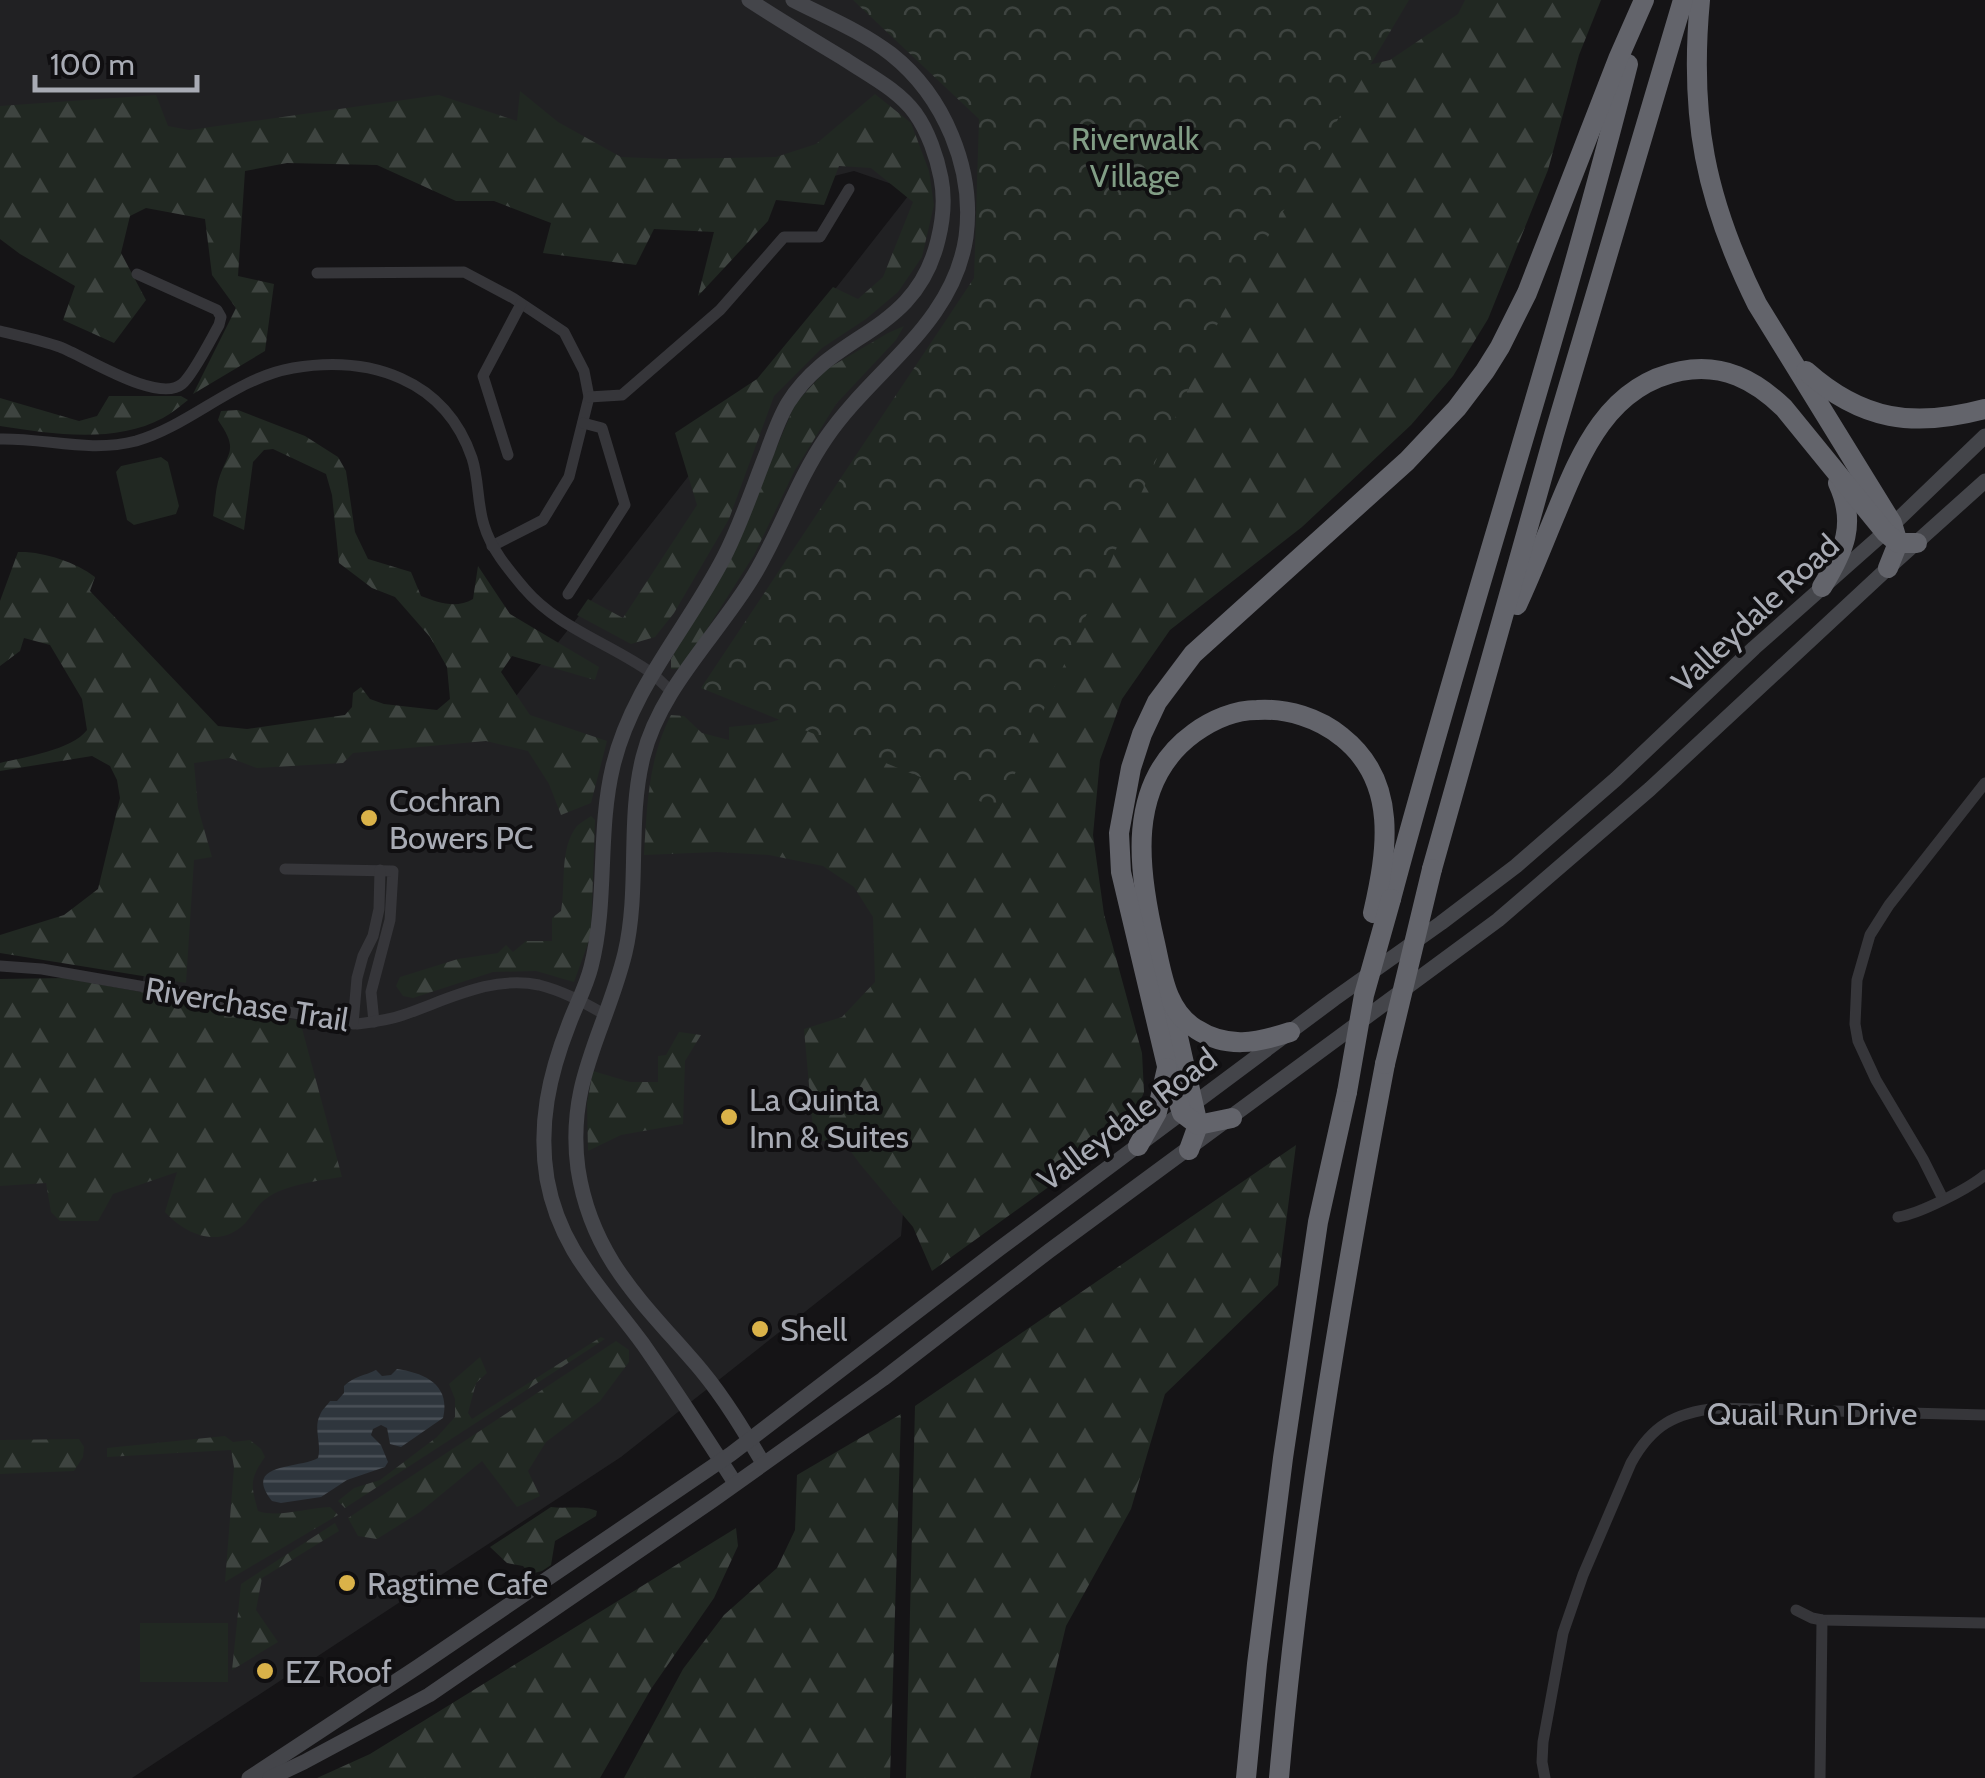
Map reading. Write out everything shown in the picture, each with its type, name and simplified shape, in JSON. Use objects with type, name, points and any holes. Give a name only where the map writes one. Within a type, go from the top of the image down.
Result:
[{"type":"highway","points":[[1246,1778],[1283,1458],[1318,1222],[1383,902],[1602,169],[1645,0]]},
{"type":"highway","points":[[1192,1114],[1168,1066],[1121,872],[1119,833],[1131,768],[1142,734],[1157,702],[1193,654],[1407,461],[1458,408],[1485,372],[1527,293],[1645,0]]},
{"type":"highway","points":[[1279,1778],[1300,1577],[1323,1410],[1385,1064],[1432,869],[1683,0]]},
{"type":"highway","points":[[1700,0],[1696,50],[1698,104],[1705,162],[1714,196],[1742,273],[1758,304],[1898,535],[1888,568]]},
{"type":"highway","points":[[1794,362],[1843,399],[1890,416],[1937,420],[1985,409]]},
{"type":"highway","points":[[1496,642],[1528,582],[1585,446],[1611,410],[1640,385],[1659,376],[1695,368],[1730,372],[1751,381],[1784,408],[1834,472],[1898,535]]},
{"type":"highway","points":[[1822,587],[1846,537],[1845,499],[1834,472]]},
{"type":"highway","points":[[1189,1150],[1192,1114],[1144,897],[1141,838],[1148,801],[1177,747],[1206,725],[1250,710],[1285,711],[1323,724],[1348,742],[1368,768],[1382,803],[1386,828],[1383,902]]},
{"type":"highway","points":[[1170,1002],[1189,1024],[1222,1041],[1250,1044],[1290,1032]]},
{"type":"highway","points":[[1138,1146],[1157,1112],[1168,1066]]},
{"type":"highway","points":[[1192,1114],[1232,1118]]},
{"type":"main road","points":[[735,1484],[678,1393],[580,1264],[556,1214],[544,1158],[544,1114],[553,1066],[590,974],[597,944],[606,809],[628,719],[651,674],[723,559],[787,404],[828,358],[884,323],[913,295],[932,262],[942,222],[942,180],[916,114],[893,91],[749,0]]},
{"type":"main road","points":[[763,1463],[703,1372],[608,1258],[590,1218],[578,1169],[576,1125],[584,1071],[620,969],[630,925],[638,790],[644,752],[662,709],[755,574],[831,431],[941,305],[956,277],[965,241],[966,185],[950,133],[924,87],[878,45],[793,0]]},
{"type":"main road","name":"Valleydale Road","points":[[1898,535],[1985,436]]},
{"type":"main road","name":"Valleydale Road","points":[[250,1778],[750,1440],[1138,1146],[1192,1114],[1290,1032],[1441,924],[1551,837],[1822,587],[1985,481]]},
{"type":"main road","name":"Valleydale Road","points":[[270,1778],[429,1694],[883,1379],[1534,891],[1888,568]]},
{"type":"street","points":[[589,397],[622,395],[720,310],[784,237],[820,237],[849,190]]},
{"type":"street","points":[[318,273],[464,272],[564,332],[584,371],[589,397],[569,476],[543,520],[492,546]]},
{"type":"street","points":[[0,331],[68,350],[130,380],[171,389],[183,384],[220,325],[221,317],[217,310],[137,274]]},
{"type":"street","points":[[508,455],[483,376],[520,304]]},
{"type":"street","points":[[0,439],[89,447],[125,443],[166,429],[208,404],[281,371],[331,365],[366,367],[405,380],[450,416],[463,435],[474,463],[484,524],[492,546],[527,592],[546,610],[651,674],[672,692]]},
{"type":"street","points":[[568,594],[625,505],[602,428],[582,423]]},
{"type":"street","points":[[1942,1199],[1858,1040],[1856,980],[1870,935],[1889,905],[1985,782]]},
{"type":"street","points":[[284,869],[387,871]]},
{"type":"street","points":[[374,1022],[371,992],[390,920],[387,871]]},
{"type":"street","points":[[354,1024],[359,967],[373,936],[387,871]]},
{"type":"street","name":"Riverchase Trail","points":[[0,966],[354,1024],[398,1017],[499,984],[540,986],[604,1014]]},
{"type":"street","points":[[1898,1217],[1915,1213],[1985,1175]]},
{"type":"street","name":"Quail Run Drive","points":[[1545,1778],[1544,1742],[1568,1616],[1631,1462],[1653,1432],[1680,1415],[1716,1408],[1985,1415]]},
{"type":"street","points":[[1796,1610],[1822,1620],[1985,1623]]},
{"type":"street","points":[[1820,1778],[1822,1620]]},
{"type":"shaded area","points":[[0,0],[1484,0],[940,808],[901,1236],[621,1457],[132,1778],[0,1778],[0,1145],[126,1063],[188,759],[491,728],[912,191],[854,171],[604,234],[484,155],[0,158]]},
{"type":"shaded area","points":[[397,1369],[434,1383],[443,1397],[443,1418],[401,1447],[390,1444],[387,1428],[381,1425],[371,1435],[381,1445],[388,1462],[385,1467],[347,1480],[321,1497],[272,1501],[264,1488],[264,1479],[277,1469],[318,1458],[318,1420],[330,1401],[337,1401],[344,1393],[344,1386],[376,1370],[382,1376]]},
{"type":"green space","name":"Riverwalk Village","points":[[853,0],[1409,0],[1222,314],[999,809],[701,688],[974,278],[979,119]]},
{"type":"green space","points":[[1465,0],[1601,0],[1579,55],[1548,170],[1488,319],[1453,376],[1411,425],[1302,527],[1170,630],[1122,699],[1100,760],[1093,835],[1104,914],[1142,1053],[1144,1092],[1129,1129],[932,1271],[913,1227],[843,1141],[814,1141],[804,1029],[842,1017],[875,982],[873,917],[854,887],[823,866],[769,855],[644,855],[650,784],[663,732],[671,715],[684,716],[702,733],[729,740],[729,727],[768,723],[822,707],[1291,83],[1390,60],[1458,14]]},
{"type":"green space","points":[[520,91],[558,122],[621,157],[670,159],[776,157],[816,144],[875,94],[911,123],[929,171],[934,205],[922,257],[898,292],[822,348],[774,396],[729,519],[674,613],[655,637],[631,644],[577,615],[588,599],[623,618],[697,505],[675,433],[757,379],[833,287],[858,299],[883,277],[913,202],[871,168],[839,166],[824,205],[776,200],[768,221],[698,296],[714,232],[654,229],[636,265],[543,253],[551,223],[494,201],[456,201],[377,165],[287,163],[245,171],[238,276],[274,284],[265,351],[193,394],[236,308],[212,275],[205,219],[146,208],[130,216],[121,253],[146,300],[114,343],[63,320],[75,286],[0,239],[0,106],[156,95],[168,126],[189,130],[439,95],[517,121]]},
{"type":"green space","points":[[904,326],[896,340],[836,404],[795,470],[754,555],[695,648],[679,669],[671,669],[671,659],[732,554],[795,404],[827,369]]},
{"type":"green space","points":[[109,396],[181,396],[188,400],[144,426],[104,434],[61,434],[0,426],[0,398],[79,421],[97,416]]},
{"type":"green space","points":[[238,410],[305,436],[338,457],[346,471],[355,532],[368,559],[411,572],[421,596],[454,604],[473,599],[478,566],[510,614],[599,667],[595,680],[512,656],[501,672],[530,715],[607,741],[591,803],[561,815],[549,784],[528,751],[486,741],[353,753],[343,763],[257,768],[230,758],[194,763],[198,808],[212,857],[194,860],[186,983],[0,953],[0,935],[64,915],[98,889],[120,798],[110,766],[92,756],[0,771],[0,763],[59,748],[87,730],[82,699],[50,645],[24,638],[20,651],[0,666],[0,601],[18,552],[58,558],[95,577],[90,591],[218,726],[247,729],[345,715],[352,707],[353,693],[361,687],[370,699],[384,704],[437,710],[450,699],[447,667],[430,637],[395,597],[372,588],[339,563],[326,474],[273,449],[264,450],[253,462],[244,530],[213,516],[218,482],[230,446],[218,420],[221,411]]},
{"type":"green space","points":[[161,457],[168,462],[179,506],[176,514],[134,525],[127,520],[116,472],[121,466]]},
{"type":"green space","points":[[591,816],[595,820],[591,935],[574,982],[536,971],[493,972],[413,998],[403,996],[396,986],[400,977],[458,959],[498,953],[506,945],[513,952],[526,941],[552,941],[552,918],[561,911],[571,835]]},
{"type":"green space","points":[[65,978],[300,1021],[342,1177],[274,1193],[241,1227],[211,1237],[191,1232],[165,1212],[177,1172],[113,1194],[98,1221],[60,1221],[51,1212],[46,1183],[0,1186],[0,979]]},
{"type":"green space","points":[[679,1032],[701,1035],[685,1061],[683,1124],[621,1135],[588,1151],[587,1103],[593,1071],[630,1082],[658,1082],[658,1056],[666,1055]]},
{"type":"green space","points":[[1296,1145],[1278,1285],[1165,1394],[1131,1509],[1066,1626],[1030,1778],[906,1778],[915,1406]]},
{"type":"green space","points":[[601,1337],[605,1339],[345,1508],[338,1501],[354,1488],[380,1480],[437,1437],[455,1417],[455,1399],[449,1384],[480,1357],[487,1373],[476,1383],[468,1413],[472,1419]]},
{"type":"green space","points":[[616,1341],[629,1350],[629,1362],[600,1401],[546,1442],[528,1471],[540,1496],[517,1507],[482,1461],[420,1512],[377,1539],[358,1536],[348,1518]]},
{"type":"green space","points":[[901,1414],[890,1778],[624,1778],[683,1669],[724,1615],[777,1568],[795,1530],[797,1475]]},
{"type":"green space","points":[[225,1436],[233,1442],[250,1440],[265,1457],[253,1483],[258,1511],[284,1513],[330,1507],[338,1515],[225,1582],[234,1467],[231,1450],[107,1457],[107,1448]]},
{"type":"green space","points":[[79,1439],[84,1447],[83,1457],[74,1471],[0,1474],[0,1440]]},
{"type":"green space","points":[[551,1507],[597,1511],[596,1516],[555,1541],[551,1565],[542,1571],[530,1574],[523,1566],[507,1563],[490,1547]]},
{"type":"green space","points":[[335,1523],[339,1531],[262,1578],[256,1610],[278,1642],[232,1670],[241,1584]]},
{"type":"green space","points":[[736,1528],[738,1546],[714,1598],[651,1689],[600,1778],[317,1778],[370,1754]]},
{"type":"green space","points":[[140,1623],[228,1623],[228,1682],[140,1682]]},
{"type":"place","name":"Cochran Bowers PC","points":[[369,818]]},
{"type":"place","name":"La Quinta Inn & Suites","points":[[729,1117]]},
{"type":"place","name":"Shell","points":[[760,1329]]},
{"type":"place","name":"Ragtime Cafe","points":[[347,1583]]},
{"type":"place","name":"EZ Roof","points":[[265,1671]]}]
